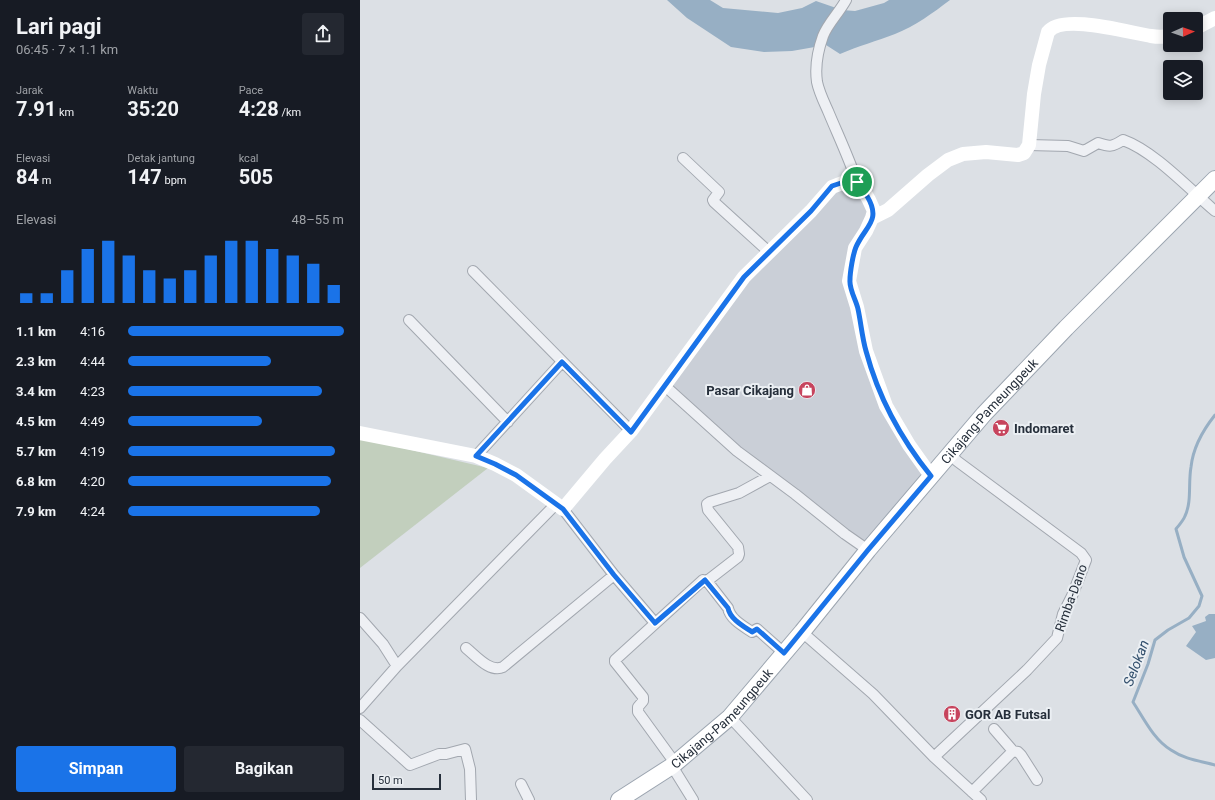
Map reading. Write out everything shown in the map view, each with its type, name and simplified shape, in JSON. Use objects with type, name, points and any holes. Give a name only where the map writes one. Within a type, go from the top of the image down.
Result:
[{"type":"main road","name":"Cikajang-Pameungpeuk","points":[[619,800],[673,765],[730,717],[802,632],[868,550],[984,414],[1066,328],[1215,179]]},
{"type":"street","points":[[844,4],[829,24],[819,49],[817,76],[819,88],[857,182],[861,186],[874,211],[866,231],[855,248],[850,281],[866,351],[886,406],[909,445],[931,476]]},
{"type":"street","points":[[1203,24],[1215,18]]},
{"type":"street","points":[[872,218],[888,210],[928,175],[948,160],[963,154],[986,152],[1018,155],[1024,153],[1029,144],[1034,94],[1039,65],[1048,32],[1051,27],[1059,24],[1089,24],[1153,37],[1163,36]]},
{"type":"street","points":[[1029,144],[1068,146],[1084,151],[1098,143],[1110,146],[1123,140],[1133,144],[1159,162],[1215,211]]},
{"type":"street","points":[[683,158],[718,192],[713,200],[714,202],[769,252]]},
{"type":"street","points":[[360,708],[398,666],[560,507],[631,432],[744,277],[811,211],[832,186],[850,180],[857,182]]},
{"type":"street","points":[[473,271],[631,432]]},
{"type":"street","points":[[409,320],[508,422]]},
{"type":"street","points":[[476,456],[562,362]]},
{"type":"street","points":[[665,386],[737,451],[868,550]]},
{"type":"street","points":[[360,433],[476,456],[516,475],[560,507],[614,575],[655,623]]},
{"type":"street","name":"Rimba-Dano","points":[[934,757],[1027,670],[1057,638],[1064,614],[1086,560],[1081,553],[957,461],[950,454]]},
{"type":"street","points":[[693,800],[673,765],[638,712],[638,707],[643,701],[643,697],[614,661],[703,580],[707,581],[740,554],[738,547],[708,510],[707,504],[739,493],[770,476]]},
{"type":"street","points":[[466,648],[490,667],[499,669],[614,575]]},
{"type":"street","points":[[707,581],[728,608],[729,612],[739,623],[752,632],[757,629],[784,653]]},
{"type":"street","points":[[360,618],[383,644],[398,666]]},
{"type":"street","points":[[802,632],[873,694],[934,757],[981,800]]},
{"type":"street","points":[[730,717],[807,800]]},
{"type":"street","points":[[360,720],[410,765],[414,765],[439,754],[465,750],[470,769],[471,800]]},
{"type":"street","points":[[994,730],[1013,751],[1018,752],[1021,755],[1036,780]]},
{"type":"street","points":[[972,792],[1013,751]]},
{"type":"street","points":[[521,784],[529,800]]},
{"type":"shaded area","name":"Pasar Cikajang","points":[[850,180],[874,211],[849,281],[886,406],[931,476],[868,550],[845,534],[665,386],[744,277]]},
{"type":"green space","points":[[360,438],[488,468],[360,568]]},
{"type":"water","points":[[667,0],[710,0],[723,8],[778,13],[802,8],[816,1],[842,10],[855,11],[884,3],[889,0],[950,0],[924,19],[902,31],[840,54],[826,45],[792,51],[764,52],[731,47],[687,18]]},
{"type":"water","points":[[1209,614],[1215,614],[1215,658],[1206,660],[1186,646],[1196,632],[1192,626],[1206,621],[1205,617]]},
{"type":"waterway","name":"Selokan","points":[[1215,415],[1206,427],[1196,446],[1190,473],[1187,510],[1183,520],[1176,529],[1184,557],[1202,596],[1199,606],[1189,618],[1168,630],[1155,640],[1148,664],[1133,702],[1154,735],[1165,746],[1181,756],[1215,765]]},
{"type":"place","name":"Pasar Cikajang","points":[[807,390]]},
{"type":"place","name":"Indomaret","points":[[1001,428]]},
{"type":"place","name":"GOR AB Futsal","points":[[952,714]]},
{"type":"route","points":[[850,180],[857,182],[861,186],[874,211],[866,231],[855,248],[850,281],[866,351],[886,406],[909,445],[931,476],[784,653],[757,629],[752,632],[739,623],[705,580],[703,580],[655,623],[614,575],[563,509],[516,475],[476,456],[562,362],[631,432],[744,277],[811,211],[832,186],[850,180]]}]
